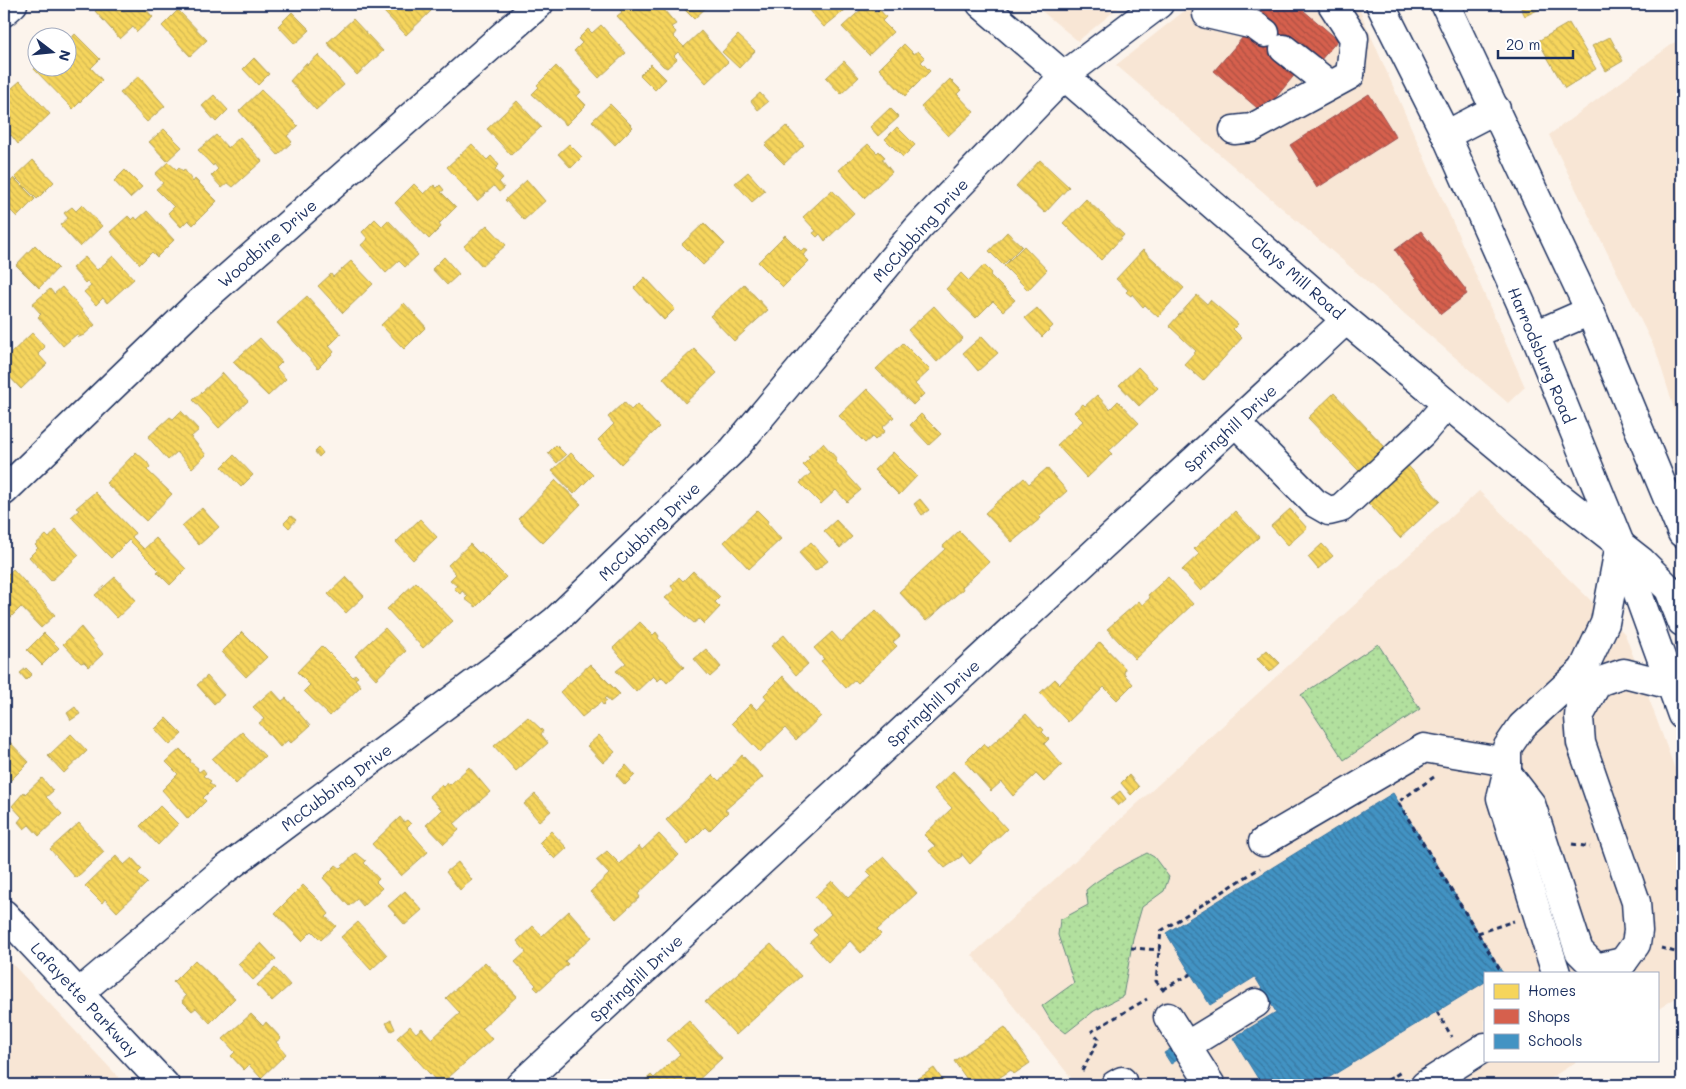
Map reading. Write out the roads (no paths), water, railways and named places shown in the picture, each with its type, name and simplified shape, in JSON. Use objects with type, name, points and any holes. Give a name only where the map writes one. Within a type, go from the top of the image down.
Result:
[{"type":"street","points":[[4,12],[13,4]]},
{"type":"street","name":"Woodbine Drive","points":[[4,491],[200,302],[539,4]]},
{"type":"street","name":"Clays Mill Road","points":[[981,4],[1066,75],[1346,320],[1620,544],[1669,589],[1682,622]]},
{"type":"street","name":"McCubbing Drive","points":[[78,993],[223,871],[555,621],[733,450],[918,228],[1066,75],[1159,4]]},
{"type":"street","points":[[1234,130],[1252,128],[1330,84],[1350,75],[1354,38],[1332,4]]},
{"type":"street","name":"Harrodsburg Road","points":[[1380,4],[1446,135],[1535,335],[1620,544],[1682,715]]},
{"type":"street","points":[[1445,4],[1590,311],[1682,534]]},
{"type":"street","points":[[1228,12],[1254,25],[1330,84]]},
{"type":"street","points":[[1446,135],[1496,109]]},
{"type":"street","points":[[1535,335],[1590,311]]},
{"type":"street","name":"Springhill Drive","points":[[520,1085],[1346,320]]},
{"type":"street","points":[[1236,423],[1315,503],[1329,511],[1341,508],[1422,433],[1447,404]]},
{"type":"street","points":[[1262,854],[1424,748],[1507,768],[1531,804],[1580,952],[1596,968],[1614,967],[1636,944],[1638,931],[1636,902],[1581,743],[1579,716],[1583,670],[1604,623],[1620,544]]},
{"type":"street","points":[[1556,972],[1501,798],[1507,768],[1507,748],[1522,726],[1583,670]]},
{"type":"street","points":[[1579,716],[1598,682],[1624,673],[1671,686]]},
{"type":"street","name":"Lafayette Parkway","points":[[4,914],[166,1085]]},
{"type":"street","points":[[1186,1046],[1256,1003]]},
{"type":"street","points":[[1162,1005],[1211,1085]]},
{"type":"street","points":[[1425,1085],[1484,1048]]}]
